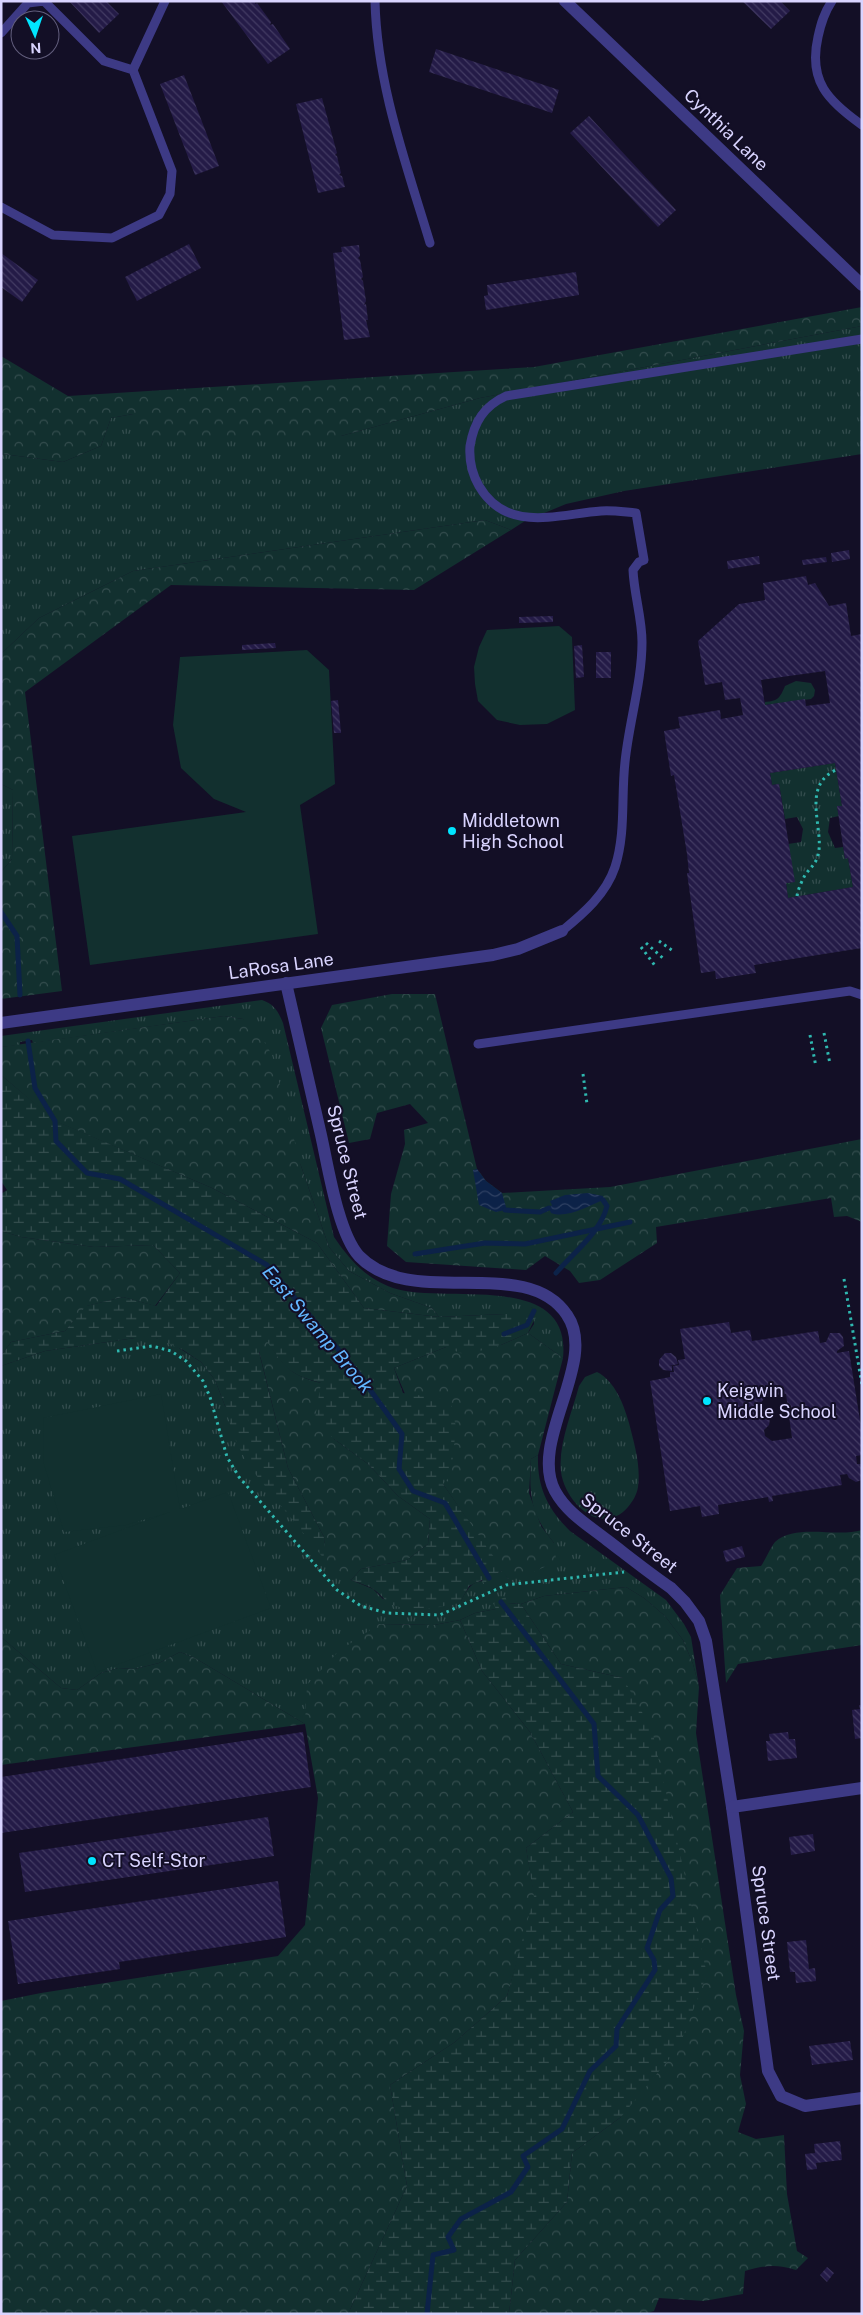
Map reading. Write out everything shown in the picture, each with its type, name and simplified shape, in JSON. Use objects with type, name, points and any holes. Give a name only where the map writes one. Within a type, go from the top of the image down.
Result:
[{"type":"street","name":"Cynthia Lane","points":[[565,1],[862,284]]},
{"type":"street","name":"LaRosa Lane","points":[[1,1023],[493,955],[518,949],[562,931]]},
{"type":"street","name":"Spruce Street","points":[[286,983],[334,1196],[350,1241],[358,1255],[372,1266],[411,1282],[513,1285],[530,1290],[552,1300],[563,1309],[570,1319],[575,1332],[575,1350],[573,1367],[552,1444],[550,1470],[552,1484],[573,1514],[671,1588],[685,1602],[699,1621],[706,1642],[732,1808],[768,2071],[781,2096],[805,2106],[862,2098]]},
{"type":"street","points":[[732,1808],[862,1788]]},
{"type":"lane","points":[[1,33],[28,3],[44,1],[104,61],[133,70]]},
{"type":"lane","points":[[1,207],[53,235],[112,238],[159,215],[170,194],[172,171],[133,70],[165,1]]},
{"type":"lane","points":[[375,1],[376,36],[386,97],[430,243]]},
{"type":"lane","points":[[832,1],[823,16],[815,49],[815,71],[823,90],[838,108],[862,125]]},
{"type":"lane","points":[[562,931],[591,906],[615,868],[622,836],[625,761],[642,653],[642,629],[633,570],[639,562],[644,560],[636,513],[602,511],[548,519],[520,516],[493,505],[478,483],[471,462],[470,453],[473,431],[482,412],[493,402],[506,396],[862,339]]},
{"type":"lane","points":[[478,1044],[850,991],[862,995]]},
{"type":"path","points":[[797,896],[805,875],[816,863],[818,854],[815,817],[817,796],[827,777],[836,770]]},
{"type":"path","points":[[659,941],[673,951]]},
{"type":"path","points":[[646,943],[664,960]]},
{"type":"path","points":[[641,947],[656,967]]},
{"type":"path","points":[[824,1033],[830,1064]]},
{"type":"path","points":[[810,1035],[816,1066]]},
{"type":"path","points":[[583,1074],[587,1104]]},
{"type":"path","points":[[844,1279],[862,1386]]},
{"type":"path","points":[[117,1351],[152,1346],[171,1351],[186,1361],[203,1381],[210,1396],[227,1457],[238,1477],[337,1590],[361,1606],[386,1613],[440,1615],[506,1586],[624,1572]]},
{"type":"green space","points":[[862,307],[862,326],[480,398],[341,436],[148,438],[133,414],[111,418],[101,446],[63,462],[3,454],[1,452],[1,356],[68,396],[534,367]]},
{"type":"green space","points":[[862,326],[862,454],[624,491],[566,504],[525,521],[511,530],[485,520],[133,571],[39,618],[1,654],[1,452],[3,454],[63,462],[101,446],[111,418],[133,414],[341,436],[480,398]]},
{"type":"green space","points":[[485,520],[511,530],[414,590],[171,585],[25,692],[62,991],[1,999],[1,872],[12,859],[13,790],[1,784],[1,654],[39,618],[133,571]]},
{"type":"green space","points":[[559,626],[572,637],[575,710],[547,724],[520,725],[497,720],[478,701],[475,684],[474,667],[479,647],[487,630]]},
{"type":"green space","points":[[307,650],[329,670],[335,784],[300,805],[318,934],[90,965],[72,836],[246,812],[214,799],[181,768],[173,725],[180,657]]},
{"type":"green space","points":[[796,681],[811,683],[815,690],[814,696],[811,699],[765,705],[765,702],[778,698],[785,686]]},
{"type":"green space","points":[[835,763],[842,806],[837,807],[839,816],[830,818],[828,832],[835,848],[843,847],[845,858],[848,858],[853,887],[788,898],[786,883],[794,882],[788,844],[801,842],[803,829],[797,817],[785,819],[779,784],[772,785],[770,773]]},
{"type":"green space","points":[[1,784],[13,790],[12,859],[1,872]]},
{"type":"green space","points":[[392,994],[435,994],[477,1169],[486,1181],[502,1193],[610,1187],[862,1139],[862,1222],[847,1216],[834,1217],[831,1198],[656,1227],[657,1243],[600,1280],[579,1283],[570,1271],[545,1256],[526,1270],[406,1262],[387,1246],[391,1194],[405,1144],[404,1130],[428,1123],[410,1104],[377,1113],[370,1139],[349,1143],[321,1028],[332,1005]]},
{"type":"green space","points":[[262,1000],[275,1008],[283,1023],[334,1237],[346,1253],[366,1274],[393,1288],[415,1292],[500,1296],[526,1301],[547,1312],[560,1330],[563,1358],[528,1333],[534,1324],[532,1307],[525,1318],[505,1314],[439,1317],[432,1308],[390,1293],[349,1271],[329,1247],[301,1166],[243,1019],[224,1016],[33,1043],[32,1040],[20,1042],[20,1045],[1,1047],[1,1036]]},
{"type":"green space","points":[[224,1016],[243,1019],[259,1033],[272,1055],[301,1166],[329,1247],[349,1271],[390,1293],[432,1308],[439,1317],[364,1308],[317,1243],[212,1188],[55,1121],[1,1075],[1,1047]]},
{"type":"green space","points":[[1,1075],[56,1121],[212,1188],[317,1243],[364,1308],[439,1317],[520,1314],[525,1317],[531,1307],[538,1312],[528,1333],[501,1345],[465,1355],[446,1347],[394,1368],[403,1393],[450,1400],[456,1427],[451,1475],[443,1484],[503,1570],[494,1575],[497,1582],[486,1587],[482,1580],[469,1586],[461,1601],[437,1608],[411,1609],[395,1606],[371,1588],[351,1580],[361,1569],[407,1560],[428,1544],[430,1519],[398,1496],[368,1464],[334,1439],[315,1419],[321,1383],[288,1369],[266,1340],[259,1352],[288,1468],[324,1537],[325,1560],[248,1465],[233,1435],[215,1380],[201,1362],[183,1350],[156,1338],[135,1338],[45,1351],[1,1366],[1,1356],[11,1342],[65,1331],[86,1306],[123,1297],[156,1306],[180,1273],[153,1245],[94,1247],[21,1237],[1,1231],[1,1194],[7,1190],[1,1181]]},
{"type":"green space","points":[[1,1231],[21,1237],[94,1247],[153,1245],[180,1273],[155,1306],[123,1297],[87,1306],[65,1331],[11,1342],[1,1356]]},
{"type":"green space","points":[[528,1333],[563,1358],[538,1455],[531,1459],[529,1493],[541,1526],[554,1543],[556,1559],[534,1572],[508,1579],[443,1484],[394,1368],[446,1347],[501,1345]]},
{"type":"green space","points":[[135,1338],[156,1338],[171,1343],[201,1362],[215,1380],[225,1406],[351,1580],[373,1589],[383,1599],[461,1601],[474,1583],[483,1581],[496,1582],[493,1575],[503,1570],[508,1579],[554,1543],[540,1522],[531,1493],[531,1459],[538,1455],[539,1477],[545,1496],[555,1514],[570,1531],[666,1600],[684,1624],[691,1637],[699,1687],[693,1664],[683,1640],[665,1616],[644,1598],[626,1587],[544,1596],[521,1604],[508,1603],[496,1609],[475,1613],[460,1620],[434,1625],[379,1624],[305,1724],[195,1658],[180,1652],[159,1663],[135,1669],[118,1668],[101,1673],[77,1690],[61,1688],[1,1637],[1,1366],[45,1351]]},
{"type":"green space","points":[[266,1339],[283,1363],[294,1373],[321,1383],[334,1439],[368,1464],[398,1496],[430,1519],[428,1544],[407,1560],[361,1569],[351,1580],[325,1560],[324,1537],[288,1468],[259,1351]]},
{"type":"green space","points":[[597,1372],[614,1387],[621,1401],[633,1438],[639,1471],[636,1495],[632,1502],[618,1516],[607,1519],[596,1517],[586,1512],[577,1504],[569,1494],[561,1472],[566,1429],[579,1386],[585,1377]]},
{"type":"green space","points":[[161,1394],[180,1509],[228,1492],[271,1608],[97,1672],[54,1555],[170,1512],[126,1525],[64,1532],[44,1464],[43,1418]]},
{"type":"green space","points":[[862,1530],[862,1645],[738,1664],[726,1683],[720,1595],[737,1568],[761,1566],[771,1547],[784,1536],[805,1532],[840,1533]]},
{"type":"green space","points":[[626,1587],[644,1598],[665,1616],[683,1640],[693,1664],[699,1687],[696,1733],[736,1995],[744,2031],[740,2075],[746,2104],[738,2132],[756,2139],[784,2135],[787,2194],[797,2251],[808,2258],[796,2270],[771,2266],[745,2271],[743,2294],[704,2301],[659,2298],[654,2311],[643,2314],[509,2314],[515,2260],[567,2202],[572,2153],[621,2117],[623,1678],[561,1664],[521,1604],[544,1596]]},
{"type":"green space","points":[[505,1597],[508,1603],[521,1604],[561,1664],[623,1678],[652,1730],[707,1974],[679,2047],[621,2117],[572,2153],[567,2202],[515,2260],[509,2314],[348,2314],[407,2186],[390,2085],[455,2042],[507,1996],[534,1897],[526,1848],[573,1812],[530,1732],[482,1671],[460,1620],[475,1613],[496,1609],[493,1603]]},
{"type":"green space","points":[[460,1620],[482,1671],[530,1732],[573,1812],[526,1848],[535,1899],[507,1996],[455,2042],[390,2085],[407,2186],[348,2314],[1,2314],[1,2001],[278,1956],[305,1925],[318,1798],[305,1724],[307,1685],[339,1651],[379,1624],[434,1625]]},
{"type":"green space","points":[[1,1637],[61,1688],[77,1690],[101,1673],[118,1668],[135,1669],[159,1663],[180,1652],[195,1658],[305,1724],[1,1765]]},
{"type":"water","points":[[477,1169],[486,1181],[502,1193],[506,1207],[505,1210],[496,1212],[479,1205],[473,1170]]},
{"type":"water","points":[[588,1193],[603,1196],[603,1200],[570,1213],[551,1213],[549,1208],[552,1205],[550,1201],[565,1195]]},
{"type":"building","points":[[69,1],[106,1],[119,14],[99,33]]},
{"type":"building","points":[[221,1],[255,1],[255,4],[257,3],[271,22],[270,25],[273,24],[290,49],[268,64]]},
{"type":"building","points":[[742,1],[780,1],[790,11],[771,29]]},
{"type":"building","points":[[436,49],[559,90],[552,113],[429,72]]},
{"type":"building","points":[[184,75],[219,166],[195,175],[160,84]]},
{"type":"building","points":[[322,98],[337,153],[335,155],[337,156],[341,173],[339,175],[342,176],[345,187],[318,193],[296,104]]},
{"type":"building","points":[[589,116],[676,210],[658,227],[570,133]]},
{"type":"building","points":[[189,244],[201,268],[137,301],[125,277]]},
{"type":"building","points":[[359,245],[360,256],[358,258],[363,277],[361,279],[363,281],[366,301],[364,305],[366,304],[368,320],[366,320],[370,337],[344,340],[333,253],[342,252],[341,247]]},
{"type":"building","points":[[1,253],[38,280],[22,302],[1,287]]},
{"type":"building","points":[[576,272],[579,295],[486,310],[484,296],[488,295],[487,285]]},
{"type":"building","points":[[849,550],[850,559],[832,562],[831,553]]},
{"type":"building","points":[[759,556],[760,564],[728,569],[727,561]]},
{"type":"building","points":[[826,557],[827,562],[803,565],[802,560]]},
{"type":"building","points":[[806,576],[808,585],[815,583],[829,606],[846,603],[851,636],[862,634],[862,948],[754,965],[756,973],[716,979],[715,971],[701,973],[687,873],[689,873],[687,854],[674,775],[671,776],[664,731],[680,728],[678,717],[720,710],[721,719],[743,715],[740,698],[725,700],[722,682],[705,685],[698,641],[739,604],[765,600],[763,583]],"holes":[[[825,671],[830,703],[806,706],[805,699],[765,705],[761,680]],[[835,763],[842,806],[837,806],[845,859],[848,858],[853,887],[788,898],[786,883],[795,882],[779,784],[772,785],[770,773]]]},
{"type":"building","points":[[553,616],[553,622],[519,623],[519,617]]},
{"type":"building","points":[[275,643],[276,648],[242,650],[242,645]]},
{"type":"building","points":[[582,645],[584,677],[576,678],[574,646]]},
{"type":"building","points":[[596,652],[611,652],[611,678],[596,678]]},
{"type":"building","points":[[338,700],[341,733],[334,733],[331,701]]},
{"type":"building","points":[[729,1322],[731,1333],[750,1330],[752,1341],[818,1331],[820,1343],[826,1342],[830,1333],[840,1333],[843,1337],[844,1346],[837,1353],[849,1351],[862,1433],[862,1455],[856,1456],[857,1464],[862,1464],[862,1480],[856,1482],[849,1478],[847,1474],[840,1475],[842,1485],[772,1496],[773,1501],[769,1502],[768,1497],[718,1505],[719,1514],[702,1517],[700,1506],[670,1511],[650,1381],[670,1377],[670,1372],[674,1372],[673,1366],[679,1365],[678,1360],[685,1359],[680,1329]],"holes":[[[786,1394],[792,1438],[772,1441],[765,1436],[764,1430],[769,1425],[770,1419],[767,1415],[761,1413],[760,1404],[765,1397]]]},
{"type":"building","points":[[665,1353],[671,1353],[676,1357],[678,1364],[669,1366],[672,1366],[672,1371],[663,1370],[659,1366],[659,1360]]},
{"type":"building","points":[[742,1546],[745,1557],[726,1562],[723,1551]]},
{"type":"building","points":[[859,1705],[862,1705],[862,1738],[855,1739],[852,1710],[860,1709]]},
{"type":"building","points":[[303,1732],[311,1787],[1,1833],[1,1777]]},
{"type":"building","points":[[788,1732],[789,1739],[795,1739],[797,1758],[768,1761],[766,1741],[770,1741],[769,1734]]},
{"type":"building","points":[[268,1817],[274,1856],[25,1892],[19,1853]]},
{"type":"building","points":[[813,1834],[815,1851],[791,1855],[789,1837]]},
{"type":"building","points":[[278,1881],[286,1937],[119,1962],[120,1969],[18,1984],[8,1921]]},
{"type":"building","points":[[806,1940],[809,1969],[815,1968],[816,1981],[796,1983],[795,1972],[790,1972],[787,1942]]},
{"type":"building","points":[[850,2041],[853,2060],[812,2065],[809,2046]]},
{"type":"building","points":[[840,2141],[842,2160],[816,2163],[817,2169],[807,2170],[805,2154],[815,2153],[814,2144]]},
{"type":"building","points":[[827,2267],[834,2273],[827,2282],[820,2275]]},
{"type":"waterway","name":"East Swamp Brook","points":[[1,912],[17,936],[20,995]]},
{"type":"waterway","name":"East Swamp Brook","points":[[28,1041],[35,1088],[55,1121],[56,1141],[87,1173],[120,1179],[267,1265],[358,1373],[402,1434],[399,1469],[413,1491],[445,1503],[489,1578]]},
{"type":"waterway","points":[[556,1273],[586,1242],[599,1225],[607,1206],[603,1200]]},
{"type":"waterway","points":[[505,1210],[540,1212],[549,1208]]},
{"type":"waterway","points":[[415,1254],[485,1243],[525,1244],[630,1222]]},
{"type":"waterway","points":[[504,1334],[527,1325],[534,1311]]},
{"type":"waterway","name":"East Swamp Brook","points":[[427,2314],[433,2255],[454,2250],[448,2237],[461,2219],[511,2192],[528,2167],[523,2156],[562,2129],[590,2071],[616,2046],[617,2029],[655,1970],[654,1960],[647,1948],[660,1910],[673,1896],[671,1878],[638,1815],[598,1776],[594,1724],[501,1602]]},
{"type":"place","name":"Middletown High School","points":[[452,831]]},
{"type":"place","name":"Keigwin Middle School","points":[[707,1401]]},
{"type":"place","name":"CT Self-Stor","points":[[92,1861]]}]
